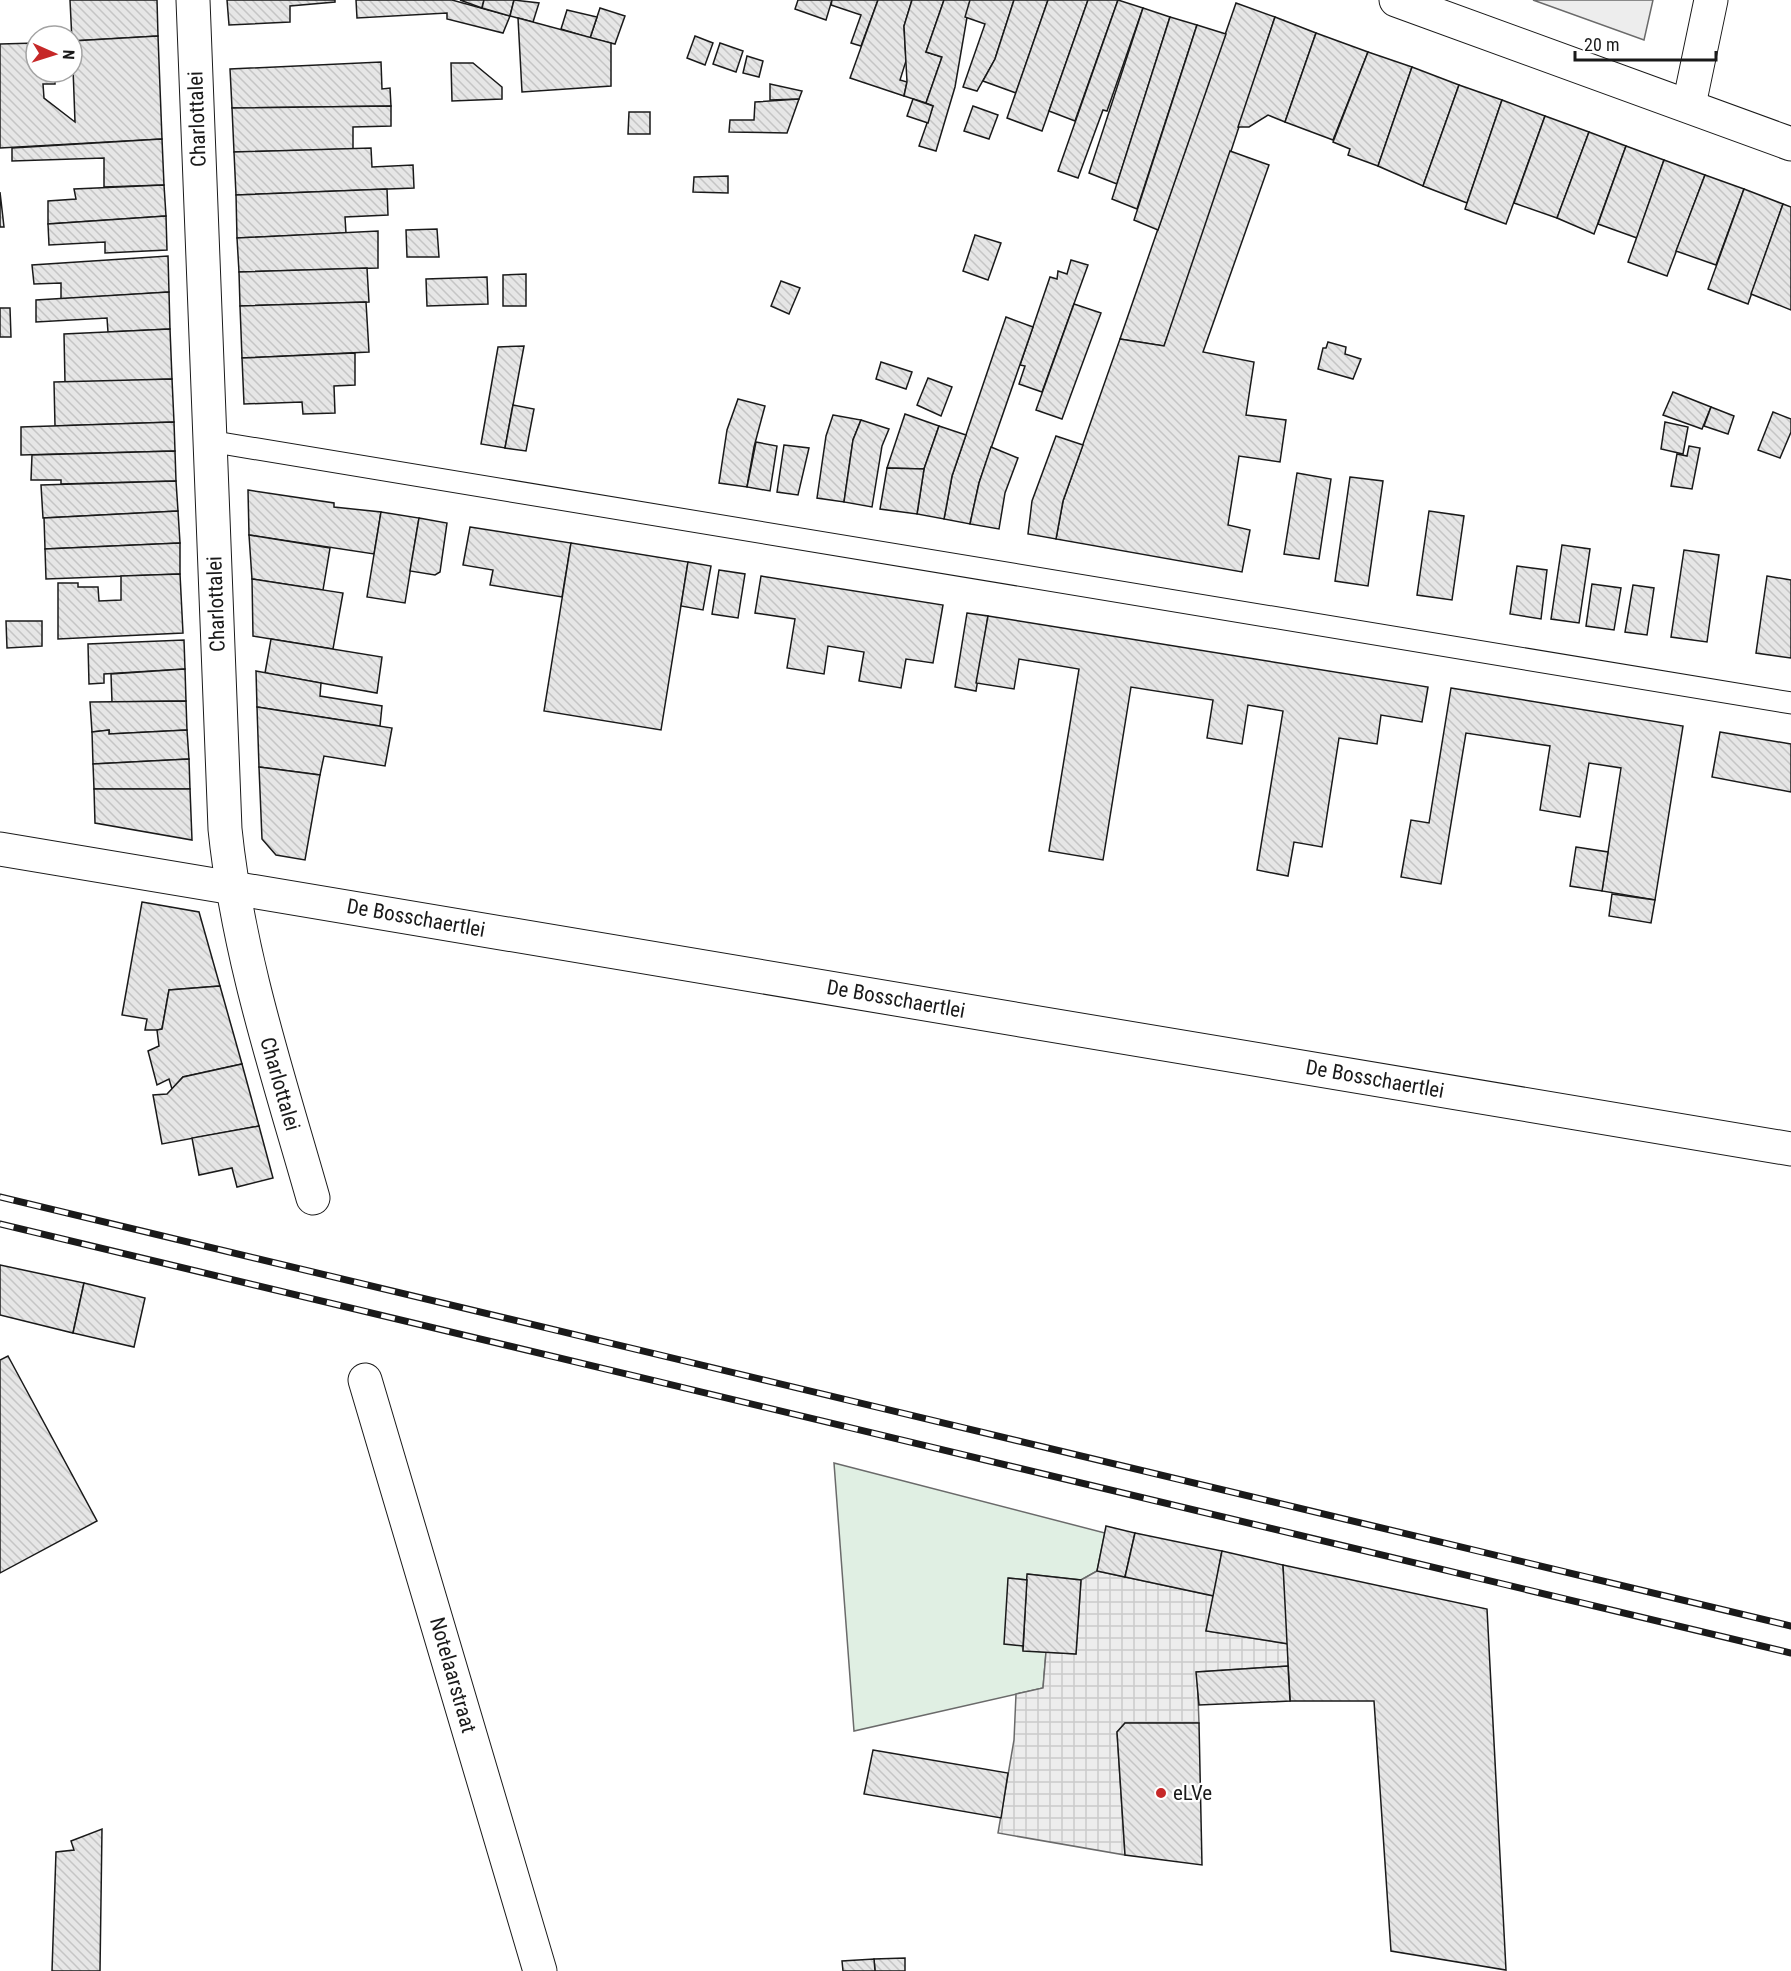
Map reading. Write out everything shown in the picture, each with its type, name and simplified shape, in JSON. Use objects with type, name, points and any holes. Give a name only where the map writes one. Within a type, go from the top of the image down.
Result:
[{"type":"street","name":"Charlottalei","points":[[193,0],[208,441],[225,817],[231,887],[247,970],[313,1198]]},
{"type":"street","points":[[1396,0],[1791,144]]},
{"type":"street","points":[[1689,105],[1711,0]]},
{"type":"street","name":"De Bosschaertlei","points":[[0,849],[1791,1149]]},
{"type":"street","name":"Notelaarstraat","points":[[365,1380],[540,1971]]},
{"type":"lane","points":[[208,441],[1791,703]]},
{"type":"green space","points":[[834,1463],[1105,1533],[1097,1571],[1081,1580],[1028,1574],[1027,1580],[1009,1578],[1023,1650],[1046,1652],[1043,1688],[854,1731]]},
{"type":"shaded area","points":[[1533,0],[1653,0],[1644,40]]},
{"type":"shaded area","points":[[1097,1571],[1214,1596],[1206,1631],[1289,1644],[1288,1666],[1197,1672],[1199,1723],[1125,1723],[1117,1732],[1125,1855],[998,1833],[1014,1740],[1016,1694],[1043,1688],[1046,1652],[1076,1654],[1081,1580]]},
{"type":"building","points":[[70,0],[157,0],[158,36],[84,40],[84,24],[71,24]]},
{"type":"building","points":[[227,0],[335,0],[335,2],[290,6],[290,22],[229,25]]},
{"type":"building","points":[[356,0],[452,0],[510,16],[503,33],[447,19],[447,13],[357,18]]},
{"type":"building","points":[[460,0],[484,0],[482,8]]},
{"type":"building","points":[[484,0],[514,0],[510,16],[482,8]]},
{"type":"building","points":[[514,0],[539,3],[533,22],[510,16]]},
{"type":"building","points":[[798,0],[832,0],[826,20],[795,9]]},
{"type":"building","points":[[832,0],[878,0],[861,46],[851,43],[861,15],[831,5]]},
{"type":"building","points":[[878,0],[912,0],[904,26],[906,61],[900,80],[907,82],[904,96],[850,78]]},
{"type":"building","points":[[912,0],[944,0],[926,52],[942,57],[926,103],[904,96],[907,82],[904,26]]},
{"type":"building","points":[[944,0],[970,0],[955,87],[936,151],[919,146],[933,106],[926,103],[942,57],[926,52]]},
{"type":"building","points":[[970,0],[1014,0],[995,59],[977,91],[963,87],[985,24],[965,17]]},
{"type":"building","points":[[1014,0],[1048,0],[1016,93],[983,81],[995,59]]},
{"type":"building","points":[[1048,0],[1088,0],[1042,131],[1007,118]]},
{"type":"building","points":[[1088,0],[1118,0],[1075,121],[1049,111]]},
{"type":"building","points":[[1118,0],[1143,8],[1107,111],[1103,110],[1078,178],[1058,171]]},
{"type":"building","points":[[1236,3],[1275,17],[1191,273],[1164,346],[1120,339]]},
{"type":"building","points":[[600,8],[625,16],[615,44],[590,38]]},
{"type":"building","points":[[1143,8],[1170,17],[1117,184],[1089,173]]},
{"type":"building","points":[[567,10],[597,17],[590,38],[561,29]]},
{"type":"building","points":[[1170,17],[1197,25],[1137,209],[1112,199]]},
{"type":"building","points":[[1275,17],[1316,33],[1285,122],[1268,115],[1249,127],[1238,127]]},
{"type":"building","points":[[518,18],[611,43],[611,86],[522,92]]},
{"type":"building","points":[[1197,25],[1226,34],[1158,230],[1134,220]]},
{"type":"building","points":[[1316,33],[1368,52],[1333,140],[1285,122]]},
{"type":"building","points":[[158,36],[162,139],[0,148],[0,44],[24,43],[24,84],[43,84],[44,98],[75,122],[74,84],[84,84],[84,40]]},
{"type":"building","points":[[695,36],[713,43],[705,65],[687,58]]},
{"type":"building","points":[[720,43],[743,51],[736,72],[713,64]]},
{"type":"building","points":[[1368,52],[1412,67],[1378,166],[1348,155],[1350,149],[1333,142]]},
{"type":"building","points":[[747,56],[763,61],[759,77],[743,73]]},
{"type":"building","points":[[381,62],[382,89],[390,88],[391,106],[232,108],[230,69]]},
{"type":"building","points":[[451,63],[473,63],[502,87],[502,99],[452,101]]},
{"type":"building","points":[[1412,67],[1459,85],[1423,186],[1378,166]]},
{"type":"building","points":[[770,84],[802,91],[799,99],[770,100]]},
{"type":"building","points":[[1459,85],[1502,100],[1467,203],[1423,186]]},
{"type":"building","points":[[799,99],[787,133],[729,132],[730,120],[754,120],[755,102]]},
{"type":"building","points":[[913,99],[933,106],[928,123],[907,116]]},
{"type":"building","points":[[1502,100],[1545,116],[1506,224],[1465,209]]},
{"type":"building","points":[[391,106],[391,126],[353,127],[353,149],[234,152],[232,108]]},
{"type":"building","points":[[973,106],[998,115],[989,139],[964,131]]},
{"type":"building","points":[[629,112],[650,112],[650,134],[628,134]]},
{"type":"building","points":[[1545,116],[1589,132],[1557,218],[1514,203]]},
{"type":"building","points":[[1589,132],[1626,146],[1594,234],[1557,218]]},
{"type":"building","points":[[162,139],[164,185],[104,187],[104,158],[12,161],[12,148]]},
{"type":"building","points":[[1626,146],[1664,160],[1637,238],[1598,224]]},
{"type":"building","points":[[371,148],[372,167],[413,165],[414,188],[236,195],[234,152]]},
{"type":"building","points":[[1230,151],[1269,165],[1203,352],[1254,362],[1246,415],[1286,420],[1280,462],[1239,456],[1228,525],[1250,530],[1242,572],[1056,539],[1063,501],[1120,339],[1164,346]]},
{"type":"building","points":[[1664,160],[1705,175],[1667,276],[1628,262]]},
{"type":"building","points":[[1705,175],[1744,189],[1716,265],[1676,251]]},
{"type":"building","points":[[728,176],[728,193],[693,192],[694,177]]},
{"type":"building","points":[[164,185],[166,216],[48,224],[48,201],[76,199],[74,189]]},
{"type":"building","points":[[387,189],[388,215],[345,217],[346,233],[237,238],[236,195]]},
{"type":"building","points":[[1744,189],[1783,204],[1748,304],[1708,289]]},
{"type":"building","points":[[0,192],[4,227],[0,227]]},
{"type":"building","points":[[1783,204],[1791,207],[1791,310],[1751,294]]},
{"type":"building","points":[[166,216],[167,250],[105,253],[105,242],[49,245],[48,224]]},
{"type":"building","points":[[437,229],[439,257],[407,257],[406,230]]},
{"type":"building","points":[[378,231],[378,268],[239,272],[237,238]]},
{"type":"building","points":[[975,235],[1001,243],[988,280],[963,271]]},
{"type":"building","points":[[168,256],[169,292],[61,299],[61,283],[34,284],[32,265]]},
{"type":"building","points":[[1071,260],[1088,265],[1042,392],[1019,384],[1025,366],[1020,365],[1050,277],[1057,279],[1058,271],[1067,274]]},
{"type":"building","points":[[367,268],[369,302],[240,306],[239,272]]},
{"type":"building","points":[[526,274],[526,306],[503,306],[503,275]]},
{"type":"building","points":[[487,277],[488,304],[427,306],[426,279]]},
{"type":"building","points":[[781,281],[800,288],[789,314],[771,306]]},
{"type":"building","points":[[169,292],[170,329],[108,332],[107,318],[36,322],[36,300]]},
{"type":"building","points":[[366,302],[369,352],[242,358],[240,306]]},
{"type":"building","points":[[1074,304],[1101,313],[1062,419],[1036,410]]},
{"type":"building","points":[[0,308],[10,308],[11,337],[0,337]]},
{"type":"building","points":[[1006,317],[1033,327],[979,483],[970,524],[944,519],[952,476]]},
{"type":"building","points":[[170,329],[172,379],[65,383],[64,334]]},
{"type":"building","points":[[1328,342],[1346,347],[1345,354],[1361,359],[1353,379],[1318,369],[1323,348],[1326,348]]},
{"type":"building","points":[[524,346],[505,448],[481,444],[498,347]]},
{"type":"building","points":[[355,353],[355,385],[334,386],[335,413],[303,414],[302,402],[244,404],[242,358]]},
{"type":"building","points":[[881,362],[912,372],[906,389],[876,379]]},
{"type":"building","points":[[928,378],[952,387],[941,416],[917,405]]},
{"type":"building","points":[[172,379],[174,422],[55,426],[54,382]]},
{"type":"building","points":[[1673,392],[1711,407],[1702,429],[1663,415]]},
{"type":"building","points":[[738,399],[765,406],[754,447],[747,487],[719,483],[727,430]]},
{"type":"building","points":[[513,405],[534,409],[526,451],[505,448]]},
{"type":"building","points":[[1711,407],[1734,416],[1728,434],[1704,426]]},
{"type":"building","points":[[1773,412],[1791,419],[1791,432],[1780,458],[1758,450]]},
{"type":"building","points":[[905,414],[939,426],[924,469],[887,468]]},
{"type":"building","points":[[833,415],[861,420],[853,440],[844,502],[817,498],[826,436]]},
{"type":"building","points":[[861,420],[889,429],[882,446],[872,507],[844,502],[853,440]]},
{"type":"building","points":[[174,422],[175,451],[21,455],[21,427]]},
{"type":"building","points":[[1665,422],[1688,427],[1683,454],[1661,449]]},
{"type":"building","points":[[939,426],[966,435],[952,476],[944,519],[917,514],[924,469]]},
{"type":"building","points":[[1056,436],[1083,445],[1063,501],[1056,539],[1028,534],[1032,501]]},
{"type":"building","points":[[756,442],[777,446],[770,491],[747,487]]},
{"type":"building","points":[[784,445],[809,448],[798,495],[777,492]]},
{"type":"building","points":[[1689,446],[1700,448],[1692,489],[1671,486],[1677,454],[1687,456]]},
{"type":"building","points":[[991,447],[1018,458],[1005,493],[999,529],[970,524],[979,483]]},
{"type":"building","points":[[175,451],[176,481],[61,484],[61,480],[31,480],[32,455]]},
{"type":"building","points":[[887,468],[924,469],[917,514],[880,509]]},
{"type":"building","points":[[1297,473],[1331,479],[1319,559],[1284,554]]},
{"type":"building","points":[[1350,477],[1383,481],[1368,586],[1335,581]]},
{"type":"building","points":[[176,481],[178,511],[43,518],[41,485]]},
{"type":"building","points":[[248,490],[334,503],[334,507],[381,512],[374,554],[249,535]]},
{"type":"building","points":[[178,511],[180,543],[45,549],[44,518]]},
{"type":"building","points":[[1429,511],[1464,516],[1452,600],[1417,595]]},
{"type":"building","points":[[381,512],[419,518],[405,603],[367,597]]},
{"type":"building","points":[[419,518],[447,523],[440,572],[435,575],[410,571]]},
{"type":"building","points":[[470,527],[571,543],[562,597],[490,585],[493,570],[463,565]]},
{"type":"building","points":[[249,535],[330,548],[323,590],[252,579]]},
{"type":"building","points":[[180,543],[180,574],[46,579],[45,549]]},
{"type":"building","points":[[571,543],[688,562],[661,730],[544,711]]},
{"type":"building","points":[[1562,545],[1590,549],[1579,623],[1551,619]]},
{"type":"building","points":[[1684,550],[1719,555],[1707,642],[1671,637]]},
{"type":"building","points":[[688,562],[711,566],[703,610],[681,606]]},
{"type":"building","points":[[1517,566],[1547,570],[1541,619],[1510,614]]},
{"type":"building","points":[[719,570],[745,574],[738,618],[712,614]]},
{"type":"building","points":[[180,574],[183,633],[58,639],[58,583],[78,583],[78,587],[98,587],[99,601],[121,600],[121,576]]},
{"type":"building","points":[[761,576],[943,605],[933,663],[906,659],[901,688],[859,681],[864,652],[828,646],[824,674],[787,668],[795,619],[755,613]]},
{"type":"building","points":[[1767,576],[1791,580],[1791,658],[1756,653]]},
{"type":"building","points":[[252,579],[343,593],[333,649],[253,636]]},
{"type":"building","points":[[1592,584],[1621,588],[1614,630],[1586,626]]},
{"type":"building","points":[[1633,585],[1654,588],[1647,635],[1625,632]]},
{"type":"building","points":[[967,613],[988,616],[976,691],[955,687]]},
{"type":"building","points":[[988,616],[1428,687],[1422,722],[1381,715],[1377,744],[1339,738],[1322,847],[1294,842],[1288,876],[1257,870],[1283,711],[1248,705],[1242,744],[1207,738],[1213,700],[1131,687],[1103,860],[1049,851],[1079,669],[1019,659],[1014,689],[976,683]]},
{"type":"building","points":[[6,621],[42,621],[42,646],[7,648]]},
{"type":"building","points":[[271,639],[382,657],[377,693],[265,673]]},
{"type":"building","points":[[184,640],[185,669],[104,674],[104,683],[89,684],[88,644]]},
{"type":"building","points":[[185,669],[186,701],[112,702],[111,674]]},
{"type":"building","points":[[256,671],[321,683],[320,696],[382,706],[380,726],[257,707]]},
{"type":"building","points":[[1451,688],[1683,726],[1655,900],[1602,891],[1621,768],[1589,763],[1580,817],[1540,810],[1550,746],[1466,733],[1441,884],[1401,877],[1411,820],[1429,823]]},
{"type":"building","points":[[186,701],[187,730],[109,734],[109,730],[92,732],[90,702]]},
{"type":"building","points":[[257,707],[392,728],[385,766],[324,756],[320,775],[259,767]]},
{"type":"building","points":[[109,730],[109,734],[187,730],[189,759],[93,764],[92,732]]},
{"type":"building","points":[[1720,732],[1791,744],[1791,792],[1712,777]]},
{"type":"building","points":[[189,759],[190,789],[94,789],[93,764]]},
{"type":"building","points":[[259,767],[320,775],[305,860],[276,855],[262,839]]},
{"type":"building","points":[[94,789],[190,789],[192,840],[95,823]]},
{"type":"building","points":[[1576,847],[1608,852],[1602,891],[1570,886]]},
{"type":"building","points":[[1612,894],[1655,900],[1651,923],[1609,916]]},
{"type":"building","points":[[142,902],[199,912],[220,986],[169,990],[162,1029],[157,1030],[145,1030],[147,1019],[122,1015]]},
{"type":"building","points":[[220,986],[242,1064],[183,1077],[172,1089],[169,1079],[157,1085],[148,1051],[159,1046],[157,1030],[162,1029],[169,990]]},
{"type":"building","points":[[242,1064],[259,1126],[162,1144],[153,1095],[167,1094],[183,1077]]},
{"type":"building","points":[[259,1126],[273,1178],[237,1187],[232,1168],[199,1175],[192,1138]]},
{"type":"building","points":[[0,1265],[84,1283],[73,1333],[0,1315]]},
{"type":"building","points":[[84,1283],[145,1298],[134,1347],[73,1333]]},
{"type":"building","points":[[8,1356],[97,1521],[0,1573],[0,1360]]},
{"type":"building","points":[[1106,1526],[1135,1533],[1125,1577],[1097,1571]]},
{"type":"building","points":[[1135,1533],[1222,1551],[1214,1596],[1125,1577]]},
{"type":"building","points":[[1222,1551],[1283,1565],[1289,1644],[1206,1631]]},
{"type":"building","points":[[1283,1565],[1487,1609],[1506,1970],[1391,1951],[1374,1701],[1290,1701]]},
{"type":"building","points":[[1027,1574],[1081,1580],[1076,1654],[1023,1651]]},
{"type":"building","points":[[1008,1578],[1027,1580],[1023,1646],[1004,1644]]},
{"type":"building","points":[[1288,1666],[1290,1701],[1199,1705],[1196,1672]]},
{"type":"building","name":"eLVe","points":[[1125,1723],[1199,1723],[1202,1865],[1125,1855],[1117,1732]]},
{"type":"building","points":[[873,1750],[1008,1773],[1001,1818],[864,1794]]},
{"type":"building","points":[[102,1829],[100,1971],[52,1971],[56,1852],[74,1850],[71,1841]]},
{"type":"building","points":[[905,1958],[905,1971],[875,1971],[874,1959]]},
{"type":"building","points":[[874,1959],[875,1971],[843,1971],[842,1961]]},
{"type":"railway","points":[[0,1197],[1791,1626]]},
{"type":"railway","points":[[0,1224],[1791,1653]]},
{"type":"place","name":"eLVe","points":[[1161,1793]]}]
